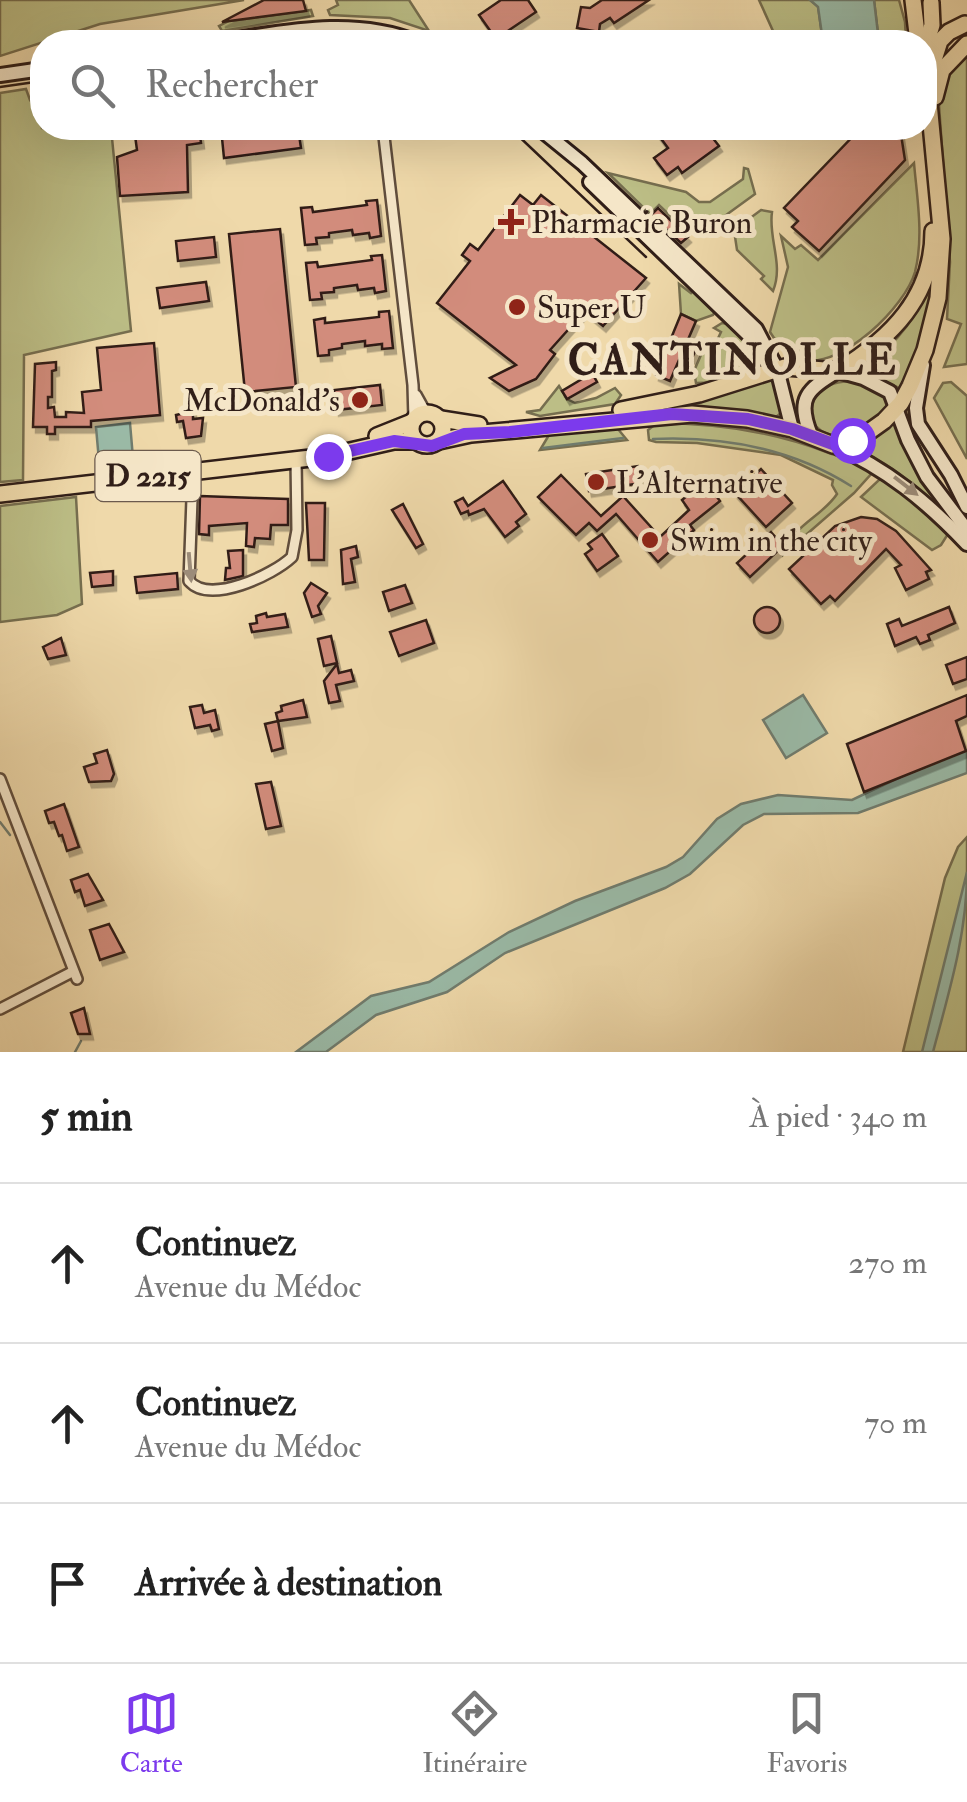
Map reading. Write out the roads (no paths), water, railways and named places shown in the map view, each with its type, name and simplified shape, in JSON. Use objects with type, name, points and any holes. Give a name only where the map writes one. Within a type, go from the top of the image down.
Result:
[{"type":"main road","points":[[914,0],[917,30]]},
{"type":"main road","points":[[931,1],[952,20],[966,24]]},
{"type":"main road","points":[[930,30],[931,1]]},
{"type":"main road","points":[[937,49],[944,36],[966,24]]},
{"type":"main road","points":[[937,81],[949,60],[967,44]]},
{"type":"main road","points":[[838,371],[890,334],[912,306],[927,274],[933,237],[923,140]]},
{"type":"main road","points":[[439,441],[444,433],[423,418],[411,432],[416,441],[426,446],[464,434],[672,414],[723,416],[792,429],[833,444],[863,436],[884,421],[906,396],[925,350],[938,298],[942,265],[933,140]]},
{"type":"main road","points":[[934,140],[934,146]]},
{"type":"main road","name":"D 2215","points":[[296,458],[375,437],[423,418],[490,425],[582,416],[669,402],[792,366],[838,371]]},
{"type":"main road","name":"D 2215","points":[[0,494],[328,456],[394,441],[416,441]]},
{"type":"street","points":[[297,30],[334,30]]},
{"type":"street","points":[[0,75],[30,71]]},
{"type":"street","points":[[384,140],[414,388],[423,418]]},
{"type":"street","points":[[541,140],[767,352]]},
{"type":"street","points":[[554,140],[756,329],[777,369],[792,429]]},
{"type":"street","points":[[925,350],[917,400],[918,424],[952,475],[967,507]]},
{"type":"street","points":[[810,436],[804,415],[805,399],[813,388],[838,371]]},
{"type":"street","name":"D 2215","points":[[838,371],[890,392],[897,408]]},
{"type":"street","points":[[897,408],[927,477],[967,530]]},
{"type":"street","points":[[833,444],[902,482],[967,544]]},
{"type":"street","points":[[193,470],[187,574],[195,588],[205,590],[235,586],[271,574],[292,558],[296,458]]},
{"type":"street","points":[[0,779],[74,975],[0,1009]]},
{"type":"waterway","points":[[543,448],[623,438]]},
{"type":"waterway","points":[[653,439],[705,440],[756,447],[805,462],[851,486]]},
{"type":"waterway","points":[[0,822],[10,835]]},
{"type":"waterway","points":[[75,1052],[81,1041]]},
{"type":"tram line","points":[[0,87],[30,83]]},
{"type":"tram line","points":[[523,140],[646,257]]},
{"type":"place","name":"Pharmacie Buron","points":[[511,222]]},
{"type":"place","name":"Super U","points":[[517,307]]},
{"type":"place","name":"McDonald's","points":[[360,400]]},
{"type":"place","name":"L'Alternative","points":[[596,482]]},
{"type":"place","name":"Swim in the city","points":[[650,540]]},
{"type":"district","name":"CANTINOLLE","points":[[733,359]]}]
